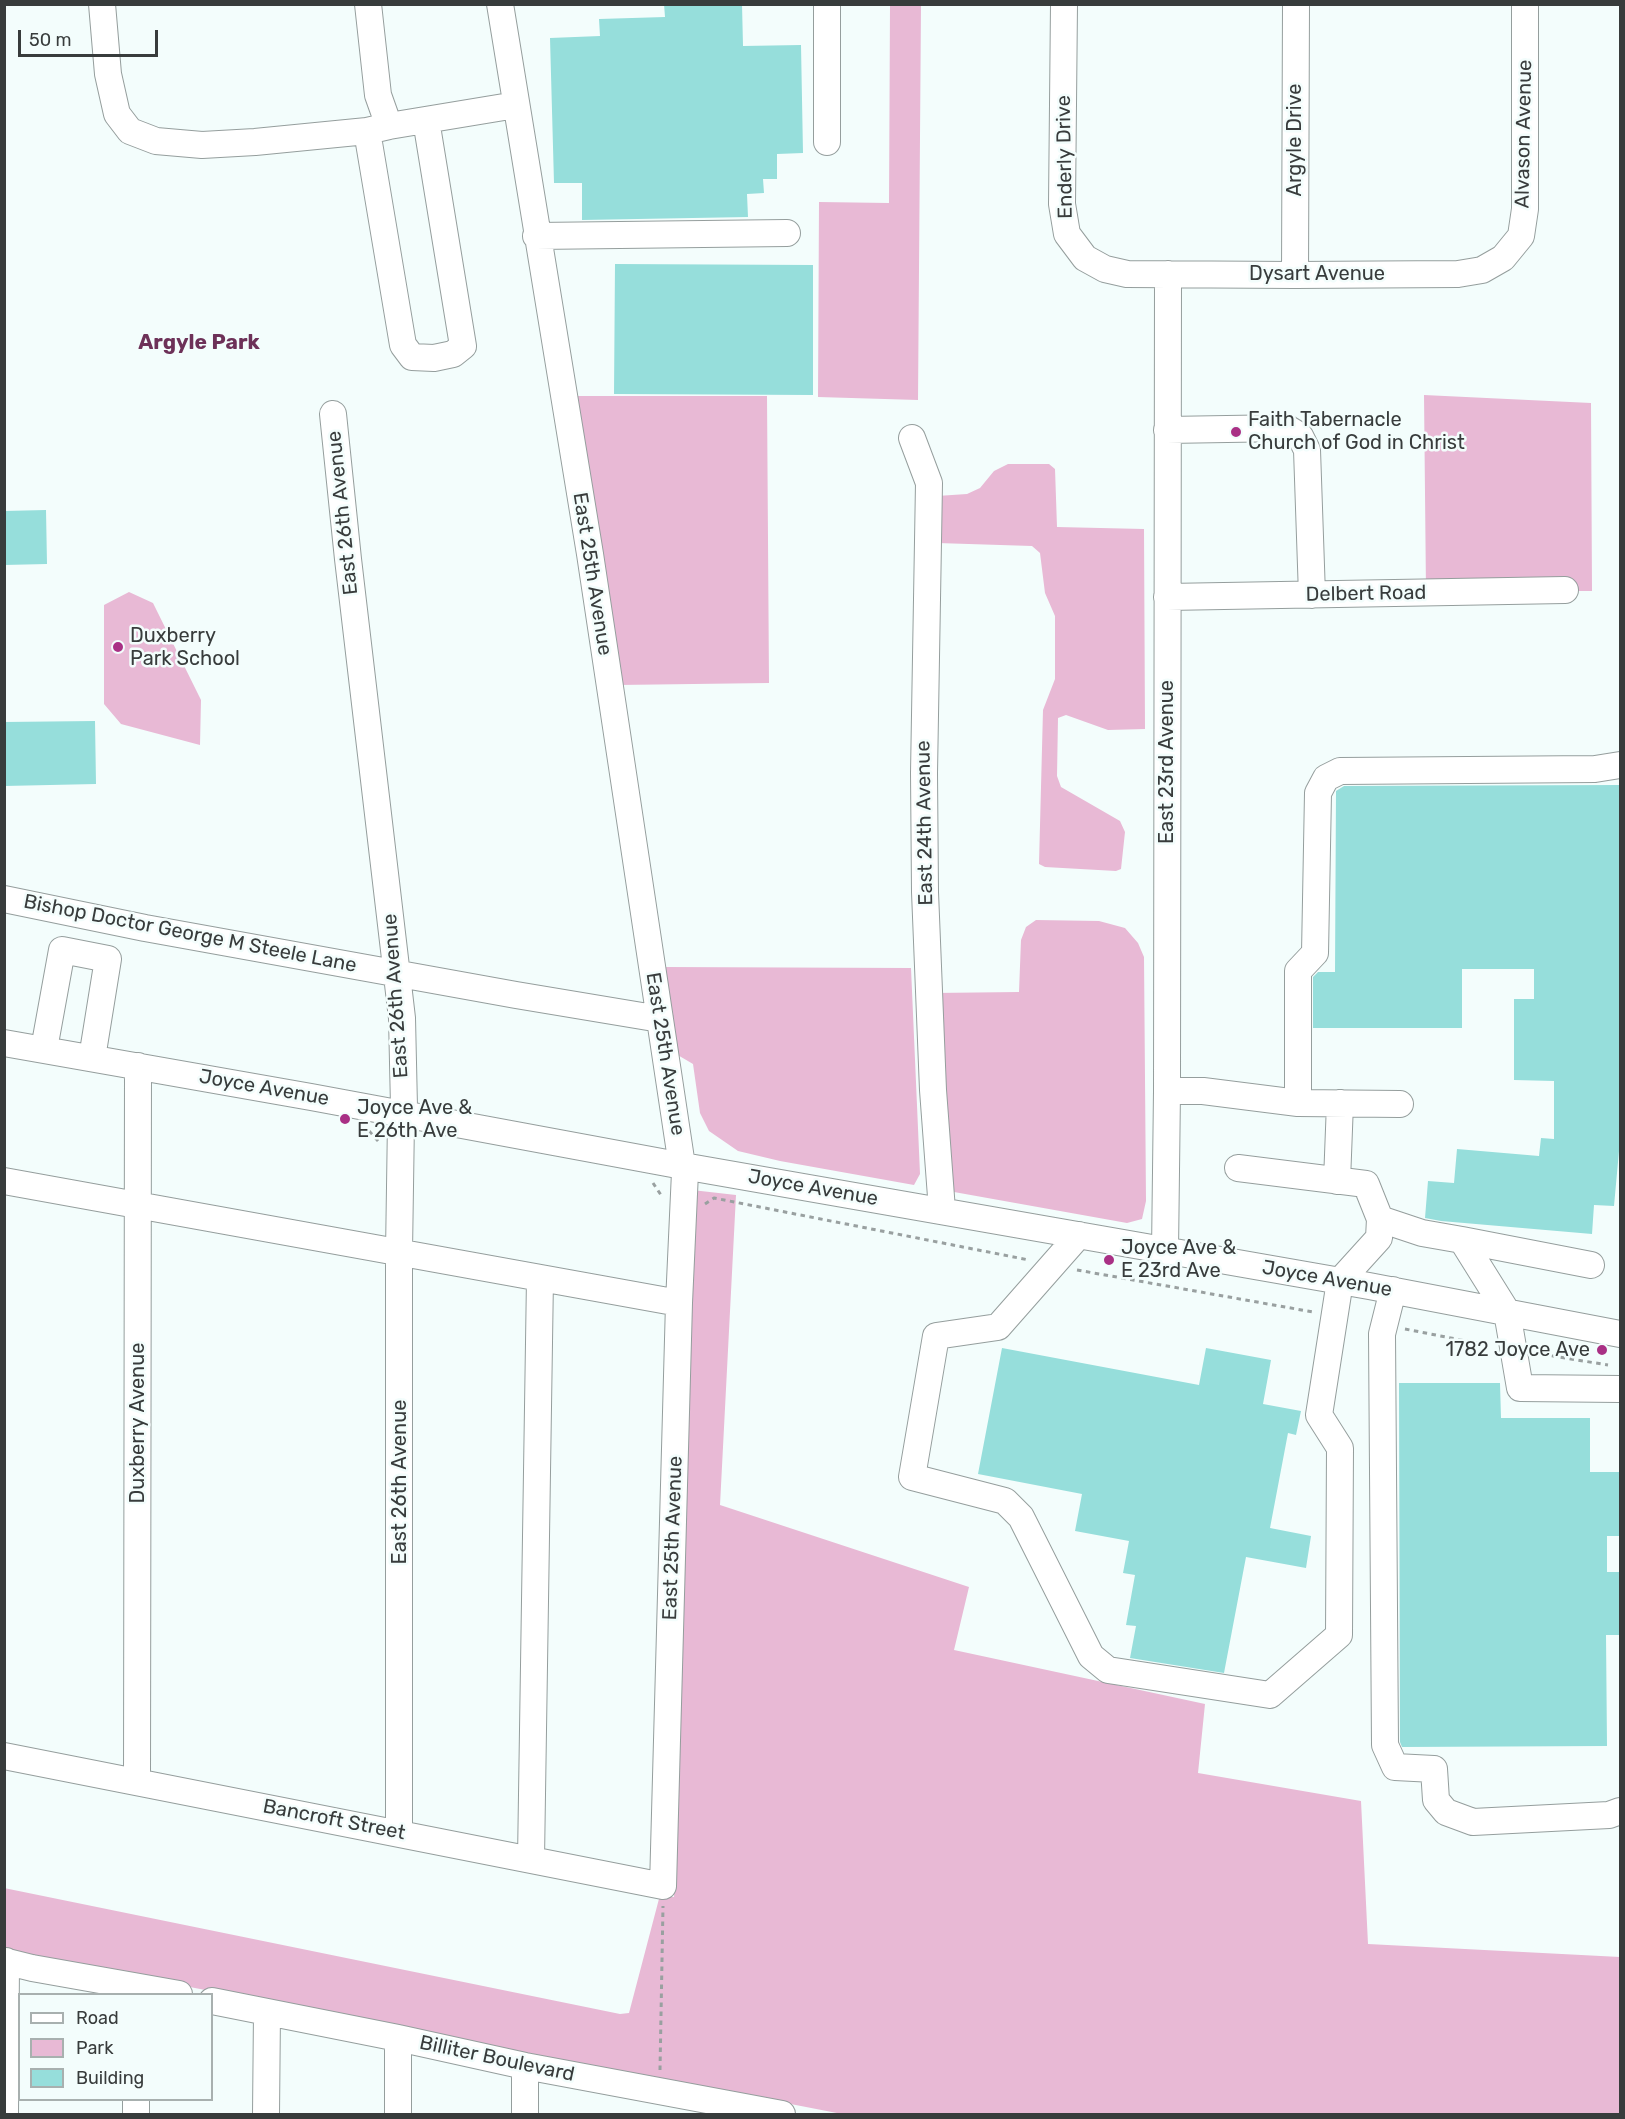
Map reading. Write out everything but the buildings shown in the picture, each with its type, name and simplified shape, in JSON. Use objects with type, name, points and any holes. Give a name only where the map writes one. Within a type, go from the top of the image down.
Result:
[{"type":"street","points":[[102,4],[110,84],[117,114],[130,131],[156,141],[202,145],[255,142],[378,128],[516,105]]},
{"type":"street","points":[[368,4],[378,95],[378,128],[403,345],[412,357],[434,358],[453,354],[463,346],[426,120]]},
{"type":"street","name":"East 25th Avenue","points":[[500,4],[536,236],[590,554],[685,1172],[679,1303],[663,1886]]},
{"type":"street","points":[[827,4],[827,142]]},
{"type":"street","name":"Enderly Drive","points":[[1064,4],[1062,204],[1067,234],[1085,258],[1105,269],[1127,274]]},
{"type":"street","name":"Argyle Drive","points":[[1295,275],[1296,4]]},
{"type":"street","name":"Alvason Avenue","points":[[1503,258],[1521,236],[1525,209],[1525,4]]},
{"type":"street","points":[[536,236],[787,233]]},
{"type":"street","name":"Dysart Avenue","points":[[1127,274],[1458,274],[1482,270],[1503,258]]},
{"type":"street","name":"East 23rd Avenue","points":[[1165,1251],[1168,274]]},
{"type":"street","name":"East 26th Avenue","points":[[333,414],[402,1018],[404,1107],[399,1252],[399,1833]]},
{"type":"street","points":[[1167,430],[1287,428],[1300,436],[1307,450],[1312,595]]},
{"type":"street","name":"East 24th Avenue","points":[[912,438],[929,483],[924,773],[925,891],[933,1090],[942,1210]]},
{"type":"street","name":"Delbert Road","points":[[1167,597],[1565,590]]},
{"type":"street","points":[[1298,1103],[1298,970],[1315,953],[1318,792],[1326,777],[1340,771],[1595,769],[1620,765]]},
{"type":"street","name":"Bishop Doctor George M Steele Lane","points":[[4,899],[145,928],[660,1019]]},
{"type":"street","points":[[44,1049],[62,950],[108,959],[92,1058]]},
{"type":"street","name":"Joyce Avenue","points":[[4,1043],[402,1113],[683,1166],[1393,1290],[1620,1334]]},
{"type":"street","name":"Duxberry Avenue","points":[[136,1781],[138,1066]]},
{"type":"street","points":[[1167,1092],[1203,1091],[1298,1103],[1400,1104]]},
{"type":"street","points":[[1337,1181],[1340,1103]]},
{"type":"street","points":[[1079,1235],[998,1328],[936,1336],[912,1478],[1005,1501],[1021,1517],[1091,1656],[1108,1670],[1270,1695],[1339,1635],[1340,1448],[1319,1415],[1340,1281],[1379,1238],[1380,1219],[1366,1184],[1238,1168]]},
{"type":"street","points":[[4,1181],[679,1303]]},
{"type":"street","points":[[1380,1219],[1422,1233],[1592,1265]]},
{"type":"street","points":[[1462,1240],[1507,1312],[1520,1388],[1620,1389]]},
{"type":"street","points":[[531,1860],[540,1278]]},
{"type":"street","points":[[1393,1290],[1382,1334],[1385,1745],[1395,1767],[1434,1769],[1436,1800],[1446,1812],[1473,1822],[1609,1815],[1620,1811]]},
{"type":"street","name":"Bancroft Street","points":[[4,1756],[663,1886]]},
{"type":"street","points":[[5,2115],[5,1961],[136,1991],[158,1993]]},
{"type":"street","name":"Billiter Boulevard","points":[[213,2001],[525,2066],[660,2102],[782,2115]]},
{"type":"street","points":[[266,2115],[267,2012]]},
{"type":"street","points":[[398,2038],[398,2115]]},
{"type":"street","points":[[525,2066],[525,2115]]},
{"type":"path","points":[[369,1131],[379,1142],[401,1147]]},
{"type":"path","points":[[651,1180],[660,1195],[702,1206],[714,1198],[1052,1266],[1335,1316]]},
{"type":"path","points":[[1384,1325],[1610,1366]]},
{"type":"path","points":[[660,2102],[663,1886]]},
{"type":"green space","points":[[890,5],[921,5],[918,400],[818,397],[819,202],[889,203]]},
{"type":"green space","points":[[1424,395],[1591,403],[1592,591],[1426,591]]},
{"type":"green space","points":[[574,396],[767,396],[769,683],[618,685]]},
{"type":"green space","points":[[1008,464],[1049,464],[1055,469],[1057,527],[1144,529],[1145,729],[1108,730],[1066,715],[1058,718],[1057,776],[1061,787],[1120,821],[1125,832],[1121,869],[1116,871],[1045,867],[1039,864],[1043,710],[1055,679],[1055,616],[1045,593],[1040,553],[1032,546],[937,543],[937,496],[967,494],[980,488],[994,471]]},
{"type":"green space","points":[[129,592],[153,603],[201,700],[200,745],[121,724],[104,704],[104,605]]},
{"type":"green space","points":[[1036,920],[1099,921],[1125,928],[1138,943],[1144,957],[1146,1201],[1142,1219],[1127,1223],[954,1192],[942,1172],[933,993],[1019,992],[1021,940],[1026,927]]},
{"type":"green space","points":[[665,967],[911,968],[920,1174],[914,1185],[780,1161],[738,1151],[709,1131],[700,1113],[693,1064],[676,1054]]},
{"type":"green space","points":[[692,1190],[736,1195],[720,1505],[969,1587],[954,1650],[1205,1704],[1198,1773],[1361,1801],[1368,1944],[1620,1957],[1620,2114],[842,2114],[5,1951],[4,1888],[620,2014],[629,2013],[660,1895],[674,1897]]},
{"type":"place","name":"Faith Tabernacle Church of God in Christ","points":[[1236,432]]},
{"type":"place","name":"Duxberry Park School","points":[[118,647]]},
{"type":"place","name":"Joyce Ave & E 26th Ave","points":[[345,1119]]},
{"type":"place","name":"Joyce Ave & E 23rd Ave","points":[[1109,1260]]},
{"type":"place","name":"1782 Joyce Ave","points":[[1602,1350]]},
{"type":"district","name":"Argyle Park","points":[[199,343]]}]
